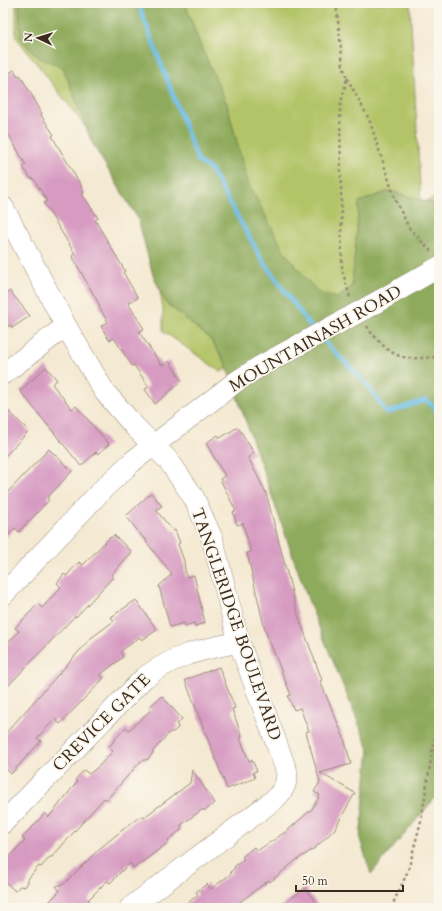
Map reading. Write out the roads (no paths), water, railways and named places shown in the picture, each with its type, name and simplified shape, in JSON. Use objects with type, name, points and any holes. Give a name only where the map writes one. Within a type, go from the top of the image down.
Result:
[{"type":"street","name":"TANGLERIDGE BOULEVARD","points":[[3,207],[66,326],[104,391],[169,461],[184,482],[204,517],[212,538],[239,642],[288,772],[287,781],[282,791],[275,799],[130,908]]},
{"type":"street","name":"MOUNTAINASH ROAD","points":[[3,595],[103,489],[153,445],[237,381],[259,367],[386,297],[436,260]]},
{"type":"street","points":[[3,374],[66,326]]},
{"type":"street","name":"CREVICE GATE","points":[[3,823],[144,678],[163,664],[181,656],[239,642]]},
{"type":"waterway","points":[[140,3],[141,11],[198,161],[211,170],[263,261],[314,331]]},
{"type":"waterway","points":[[322,339],[365,382],[387,413],[426,400],[439,412]]},
{"type":"waterway","points":[[439,620],[437,661],[439,664]]}]
